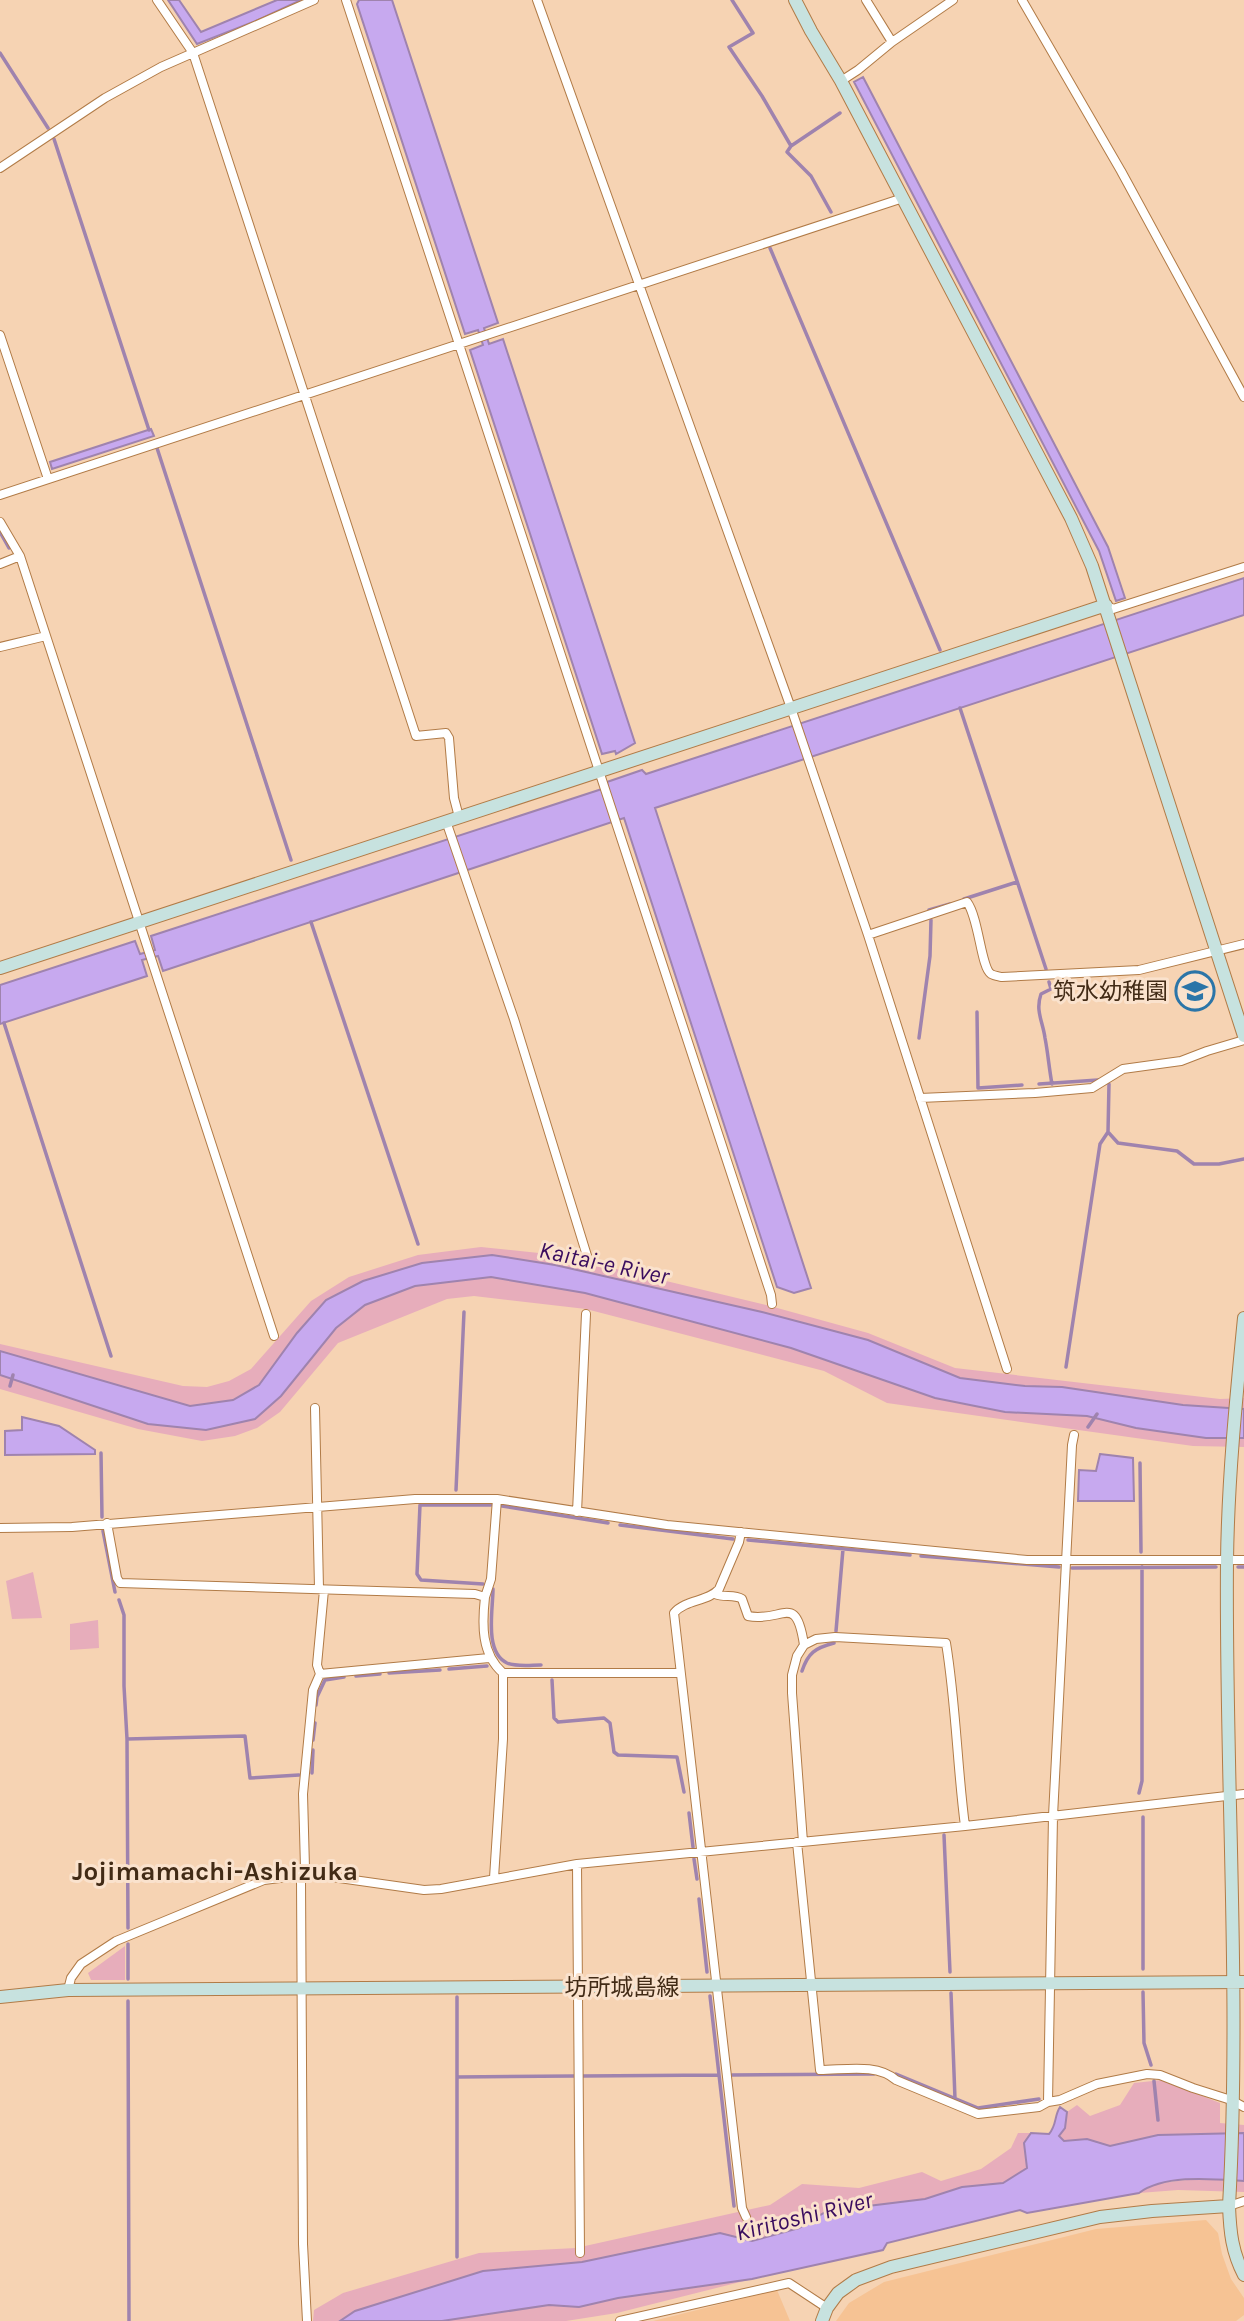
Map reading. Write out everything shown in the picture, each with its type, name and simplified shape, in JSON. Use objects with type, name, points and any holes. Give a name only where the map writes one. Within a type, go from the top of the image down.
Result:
[{"type":"street","points":[[157,0],[193,53],[416,736],[446,733],[449,738],[454,798],[459,817]]},
{"type":"street","points":[[0,168],[105,98],[162,67],[314,0]]},
{"type":"street","points":[[346,0],[772,1304]]},
{"type":"street","points":[[537,0],[796,722],[868,935],[1007,1369]]},
{"type":"street","points":[[795,0],[810,31],[841,80],[1071,518],[1092,565],[1244,1038],[1181,1061],[1124,1069],[1096,1087],[1035,1093],[920,1098]]},
{"type":"street","points":[[866,0],[892,42]]},
{"type":"street","points":[[841,80],[953,0]]},
{"type":"street","points":[[1021,0],[1121,171],[1244,397]]},
{"type":"street","points":[[0,495],[903,198]]},
{"type":"street","points":[[0,335],[48,479]]},
{"type":"street","points":[[0,522],[20,556],[152,969],[274,1336]]},
{"type":"street","points":[[0,564],[20,556]]},
{"type":"street","points":[[0,968],[1106,606],[1114,609],[1244,567]]},
{"type":"street","points":[[0,647],[46,636]]},
{"type":"street","points":[[446,821],[514,1019],[588,1259]]},
{"type":"street","points":[[868,935],[967,902],[978,926],[987,969],[991,975],[1002,977],[1122,972],[1244,944]]},
{"type":"street","points":[[577,1512],[586,1314]]},
{"type":"street","points":[[1244,1318],[1232,1447],[1227,1560],[1229,1796],[1238,1982],[1231,2099],[1229,2200],[1230,2237],[1234,2258],[1244,2275]]},
{"type":"street","points":[[307,2321],[303,2257],[301,1880],[303,1794],[309,1724],[313,1690],[320,1674],[317,1665],[322,1589],[316,1507],[315,1408]]},
{"type":"street","points":[[1048,2102],[1053,1816],[1074,1434]]},
{"type":"street","points":[[0,1528],[72,1527],[415,1499],[497,1499],[667,1525],[1027,1560],[1244,1560]]},
{"type":"street","points":[[494,1878],[503,1739],[503,1673],[489,1658],[484,1625],[485,1597],[491,1579],[497,1499]]},
{"type":"street","points":[[107,1523],[120,1583],[434,1591],[485,1597]]},
{"type":"street","points":[[715,1594],[741,1532]]},
{"type":"street","points":[[746,2217],[742,2208],[674,1613],[695,1600],[715,1594],[742,1599],[748,1616],[789,1613],[797,1616],[804,1645]]},
{"type":"street","points":[[965,1825],[946,1643],[835,1637],[816,1639],[804,1645],[797,1656],[792,1675],[792,1693],[800,1842],[820,2070],[872,2069],[887,2073],[896,2080],[978,2114],[1039,2107],[1097,2084],[1147,2074],[1160,2075],[1231,2099],[1244,2107]]},
{"type":"street","points":[[320,1674],[489,1658]]},
{"type":"street","points":[[503,1673],[680,1673]]},
{"type":"street","points":[[68,1990],[71,1978],[81,1964],[116,1941],[264,1880],[303,1873],[424,1890],[457,1887],[577,1864],[1244,1794]]},
{"type":"street","points":[[577,1864],[580,2253]]},
{"type":"street","name":"坊所城島線","points":[[0,1997],[68,1990],[1238,1982]]},
{"type":"street","points":[[822,2321],[827,2308],[838,2293],[856,2280],[891,2267],[1100,2217],[1229,2200],[1244,2201]]},
{"type":"street","points":[[620,2321],[789,2283],[827,2308]]},
{"type":"shaded area","points":[[168,0],[179,0],[201,32],[277,0],[301,0],[197,44]]},
{"type":"shaded area","points":[[359,0],[392,0],[498,323],[484,328],[489,344],[503,339],[635,743],[616,754],[615,751],[602,754],[470,350],[483,345],[478,330],[465,334],[357,4]]},
{"type":"shaded area","points":[[863,77],[1108,547],[1125,598],[1116,601],[1099,551],[854,82]]},
{"type":"shaded area","points":[[151,429],[154,436],[52,469],[50,462]]},
{"type":"shaded area","points":[[1244,578],[1244,615],[655,808],[811,1288],[794,1293],[777,1287],[624,818],[163,971],[158,956],[142,960],[147,976],[0,1024],[0,985],[135,941],[140,954],[155,950],[151,936],[608,787],[607,782],[642,770],[646,774]]},
{"type":"shaded area","points":[[481,1247],[558,1255],[770,1306],[868,1333],[955,1368],[1220,1399],[1244,1398],[1244,1409],[1183,1405],[1062,1387],[1025,1386],[960,1378],[868,1340],[762,1312],[492,1255],[422,1263],[363,1281],[326,1300],[297,1333],[259,1385],[233,1400],[190,1406],[0,1351],[0,1344],[183,1386],[207,1387],[229,1381],[251,1369],[311,1301],[349,1277],[418,1255]]},
{"type":"shaded area","points":[[492,1255],[555,1265],[762,1312],[868,1340],[960,1378],[1025,1386],[1062,1387],[1183,1405],[1244,1409],[1244,1438],[1206,1438],[1136,1428],[1087,1416],[1005,1412],[935,1398],[791,1348],[585,1293],[491,1277],[415,1286],[365,1305],[336,1328],[281,1396],[255,1419],[206,1430],[148,1424],[0,1375],[0,1351],[190,1406],[233,1400],[259,1385],[297,1333],[326,1300],[363,1281],[422,1263]]},
{"type":"shaded area","points":[[491,1277],[585,1293],[791,1348],[935,1398],[1005,1412],[1087,1416],[1136,1428],[1206,1438],[1244,1438],[1244,1447],[1193,1446],[887,1403],[824,1371],[586,1309],[474,1296],[447,1299],[338,1343],[280,1412],[257,1428],[235,1436],[202,1441],[138,1429],[0,1389],[0,1375],[148,1424],[206,1430],[255,1419],[281,1396],[336,1328],[364,1305],[415,1286]]},
{"type":"shaded area","points":[[22,1417],[59,1426],[95,1450],[95,1454],[5,1455],[5,1431],[22,1430]]},
{"type":"shaded area","points":[[1100,1454],[1133,1458],[1134,1501],[1078,1501],[1079,1470],[1096,1471]]},
{"type":"shaded area","points":[[33,1572],[42,1618],[12,1619],[6,1581]]},
{"type":"shaded area","points":[[98,1620],[99,1648],[70,1650],[70,1624]]},
{"type":"shaded area","points":[[125,1946],[125,1980],[91,1980],[88,1973]]},
{"type":"shaded area","points":[[1162,2080],[1220,2103],[1220,2123],[1244,2125],[1244,2133],[1158,2135],[1110,2146],[1087,2139],[1064,2141],[1059,2136],[1065,2128],[1067,2112],[1077,2105],[1090,2116],[1120,2105],[1134,2083]]},
{"type":"shaded area","points":[[1060,2107],[1067,2112],[1065,2128],[1059,2136],[1064,2141],[1087,2139],[1110,2146],[1158,2135],[1244,2133],[1244,2181],[1175,2180],[1139,2193],[1027,2213],[1020,2210],[887,2243],[883,2250],[752,2279],[618,2298],[579,2307],[549,2305],[442,2321],[340,2321],[355,2311],[483,2271],[582,2262],[720,2233],[752,2241],[799,2228],[827,2211],[925,2199],[962,2187],[1003,2183],[1027,2168],[1024,2143],[1031,2133],[1049,2134]]},
{"type":"shaded area","points":[[1018,2133],[1031,2133],[1024,2143],[1027,2168],[1003,2183],[962,2187],[925,2199],[827,2211],[799,2228],[752,2241],[720,2233],[582,2262],[483,2271],[355,2311],[340,2321],[313,2321],[314,2310],[343,2293],[479,2253],[576,2248],[770,2205],[802,2184],[859,2188],[922,2172],[941,2181],[981,2169],[1011,2148]]},
{"type":"shaded area","points":[[1205,2178],[1244,2181],[1244,2192],[1178,2190],[1139,2193],[1150,2184]]},
{"type":"shaded area","points":[[1206,2220],[1218,2233],[1231,2279],[1244,2298],[1244,2315],[1236,2321],[836,2321],[849,2303],[884,2282],[1096,2229]]},
{"type":"shaded area","points":[[752,2279],[617,2313],[566,2321],[442,2321],[549,2305],[579,2307],[618,2298]]},
{"type":"shaded area","points":[[777,2290],[790,2321],[653,2321]]},
{"type":"waterway","points":[[732,0],[753,33],[729,47],[791,146],[840,113]]},
{"type":"waterway","points":[[0,53],[48,128]]},
{"type":"waterway","points":[[54,139],[149,430]]},
{"type":"waterway","points":[[791,146],[787,152],[811,176],[831,212]]},
{"type":"waterway","points":[[770,248],[940,650]]},
{"type":"waterway","points":[[157,448],[291,860]]},
{"type":"waterway","points":[[0,532],[9,548]]},
{"type":"waterway","points":[[960,708],[1046,969]]},
{"type":"waterway","points":[[964,899],[1017,882]]},
{"type":"waterway","points":[[929,910],[950,904]]},
{"type":"waterway","points":[[919,1038],[930,956],[931,920]]},
{"type":"waterway","points":[[311,922],[418,1244]]},
{"type":"waterway","points":[[1049,982],[1051,989],[1041,994],[1039,1006],[1052,1084]]},
{"type":"waterway","points":[[977,1012],[978,1088],[1022,1085]]},
{"type":"waterway","points":[[4,1023],[111,1356]]},
{"type":"waterway","points":[[1039,1084],[1098,1080]]},
{"type":"waterway","points":[[1109,1084],[1108,1132],[1118,1143],[1177,1151],[1194,1164],[1219,1164],[1244,1159]]},
{"type":"waterway","points":[[1066,1367],[1100,1144],[1108,1132]]},
{"type":"waterway","points":[[456,1490],[464,1312]]},
{"type":"waterway","points":[[10,1386],[13,1375]]},
{"type":"waterway","points":[[1088,1427],[1097,1414]]},
{"type":"waterway","points":[[101,1453],[102,1517]]},
{"type":"waterway","points":[[1140,1463],[1141,1552]]},
{"type":"waterway","points":[[483,1584],[421,1580],[417,1574],[420,1505],[491,1505]]},
{"type":"waterway","points":[[502,1506],[608,1523]]},
{"type":"waterway","points":[[620,1525],[733,1539]]},
{"type":"waterway","points":[[103,1531],[115,1592]]},
{"type":"waterway","points":[[748,1540],[910,1555]]},
{"type":"waterway","points":[[836,1631],[843,1549]]},
{"type":"waterway","points":[[921,1556],[1059,1567]]},
{"type":"waterway","points":[[1139,1793],[1142,1781],[1142,1567]]},
{"type":"waterway","points":[[1072,1568],[1216,1567]]},
{"type":"waterway","points":[[1238,1567],[1244,1567]]},
{"type":"waterway","points":[[493,1589],[492,1640],[500,1658],[515,1665],[541,1665]]},
{"type":"waterway","points":[[119,1600],[124,1615],[128,1928]]},
{"type":"waterway","points":[[802,1671],[813,1652],[834,1643]]},
{"type":"waterway","points":[[449,1669],[487,1666]]},
{"type":"waterway","points":[[389,1673],[440,1670]]},
{"type":"waterway","points":[[356,1676],[380,1674]]},
{"type":"waterway","points":[[316,1705],[325,1680],[344,1677]]},
{"type":"waterway","points":[[552,1680],[554,1718],[558,1722],[604,1718],[610,1723],[614,1752],[618,1755],[677,1757],[684,1792]]},
{"type":"waterway","points":[[313,1740],[315,1723]]},
{"type":"waterway","points":[[127,1739],[245,1736],[250,1778],[299,1775]]},
{"type":"waterway","points":[[312,1773],[313,1750]]},
{"type":"waterway","points":[[689,1813],[693,1847]]},
{"type":"waterway","points":[[1143,1817],[1143,1969]]},
{"type":"waterway","points":[[944,1835],[950,1972]]},
{"type":"waterway","points":[[694,1859],[697,1879]]},
{"type":"waterway","points":[[699,1899],[707,1972]]},
{"type":"waterway","points":[[128,1944],[128,1979]]},
{"type":"waterway","points":[[1143,1992],[1144,2043],[1151,2065]]},
{"type":"waterway","points":[[951,1993],[955,2099]]},
{"type":"waterway","points":[[710,1996],[734,2206]]},
{"type":"waterway","points":[[457,1997],[457,2257]]},
{"type":"waterway","points":[[128,2001],[129,2321]]},
{"type":"waterway","points":[[732,2075],[874,2074]]},
{"type":"waterway","points":[[896,2074],[978,2108],[1039,2099]]},
{"type":"waterway","points":[[583,2076],[719,2075]]},
{"type":"waterway","points":[[457,2077],[574,2076]]},
{"type":"waterway","points":[[1154,2081],[1158,2120]]},
{"type":"place","name":"筑水幼稚園","points":[[1195,991]]},
{"type":"district","name":"Jojimamachi-Ashizuka","points":[[215,1871]]},
{"type":"water label","name":"Kaitai-e River","points":[[604,1263]]},
{"type":"water label","name":"Kiritoshi River","points":[[804,2216]]}]
